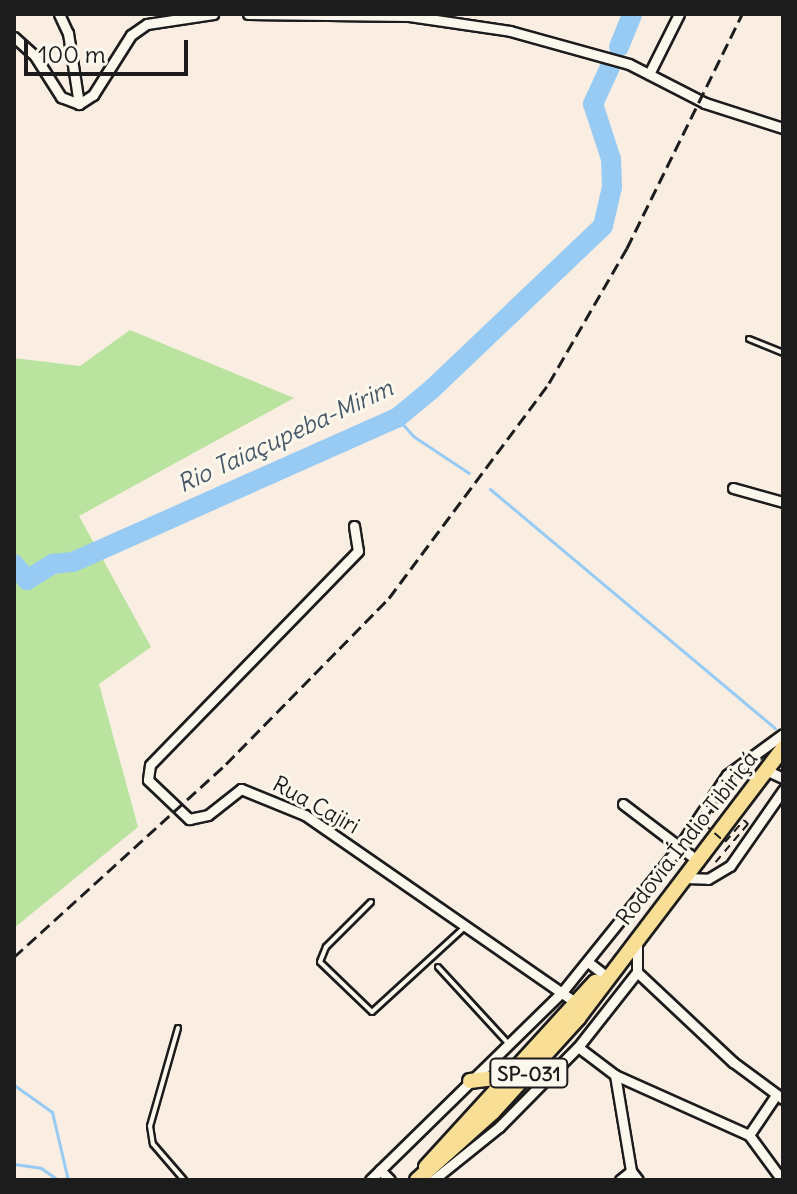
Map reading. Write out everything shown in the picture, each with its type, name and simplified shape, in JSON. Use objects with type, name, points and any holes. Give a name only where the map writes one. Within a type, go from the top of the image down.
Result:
[{"type":"highway","name":"Rodovia Índio Tibiriçá","points":[[423,1179],[560,1039],[783,748]]},
{"type":"highway","name":"Rodovia Índio Tibiriçá","points":[[423,1179],[436,1153],[602,973],[624,955]]},
{"type":"highway","points":[[470,1081],[509,1076]]},
{"type":"street","points":[[59,14],[68,33],[79,104]]},
{"type":"street","points":[[79,104],[93,95],[131,35],[147,24],[213,14]]},
{"type":"street","points":[[248,14],[452,20],[593,52],[649,74],[705,103],[783,128]]},
{"type":"street","points":[[649,74],[679,14]]},
{"type":"street","points":[[14,37],[35,56],[61,97],[79,104]]},
{"type":"street","points":[[733,488],[783,502]]},
{"type":"street","name":"Rua Cajiri","points":[[354,526],[358,551],[234,684],[150,765],[151,785],[181,816],[194,820],[235,791],[260,793],[344,839],[577,1003]]},
{"type":"street","points":[[370,1180],[563,991],[679,847],[727,775],[783,734]]},
{"type":"street","points":[[768,771],[783,778]]},
{"type":"street","points":[[685,878],[708,879],[730,866],[783,790]]},
{"type":"street","points":[[623,804],[698,861]]},
{"type":"street","points":[[423,1179],[499,1127],[578,1047],[637,972],[637,938]]},
{"type":"street","points":[[588,962],[602,973]]},
{"type":"street","points":[[637,972],[780,1097],[749,1135]]},
{"type":"street","points":[[578,1047],[615,1075],[749,1135],[782,1180]]},
{"type":"street","points":[[615,1075],[631,1171],[638,1180]]},
{"type":"street","points":[[380,1170],[390,1180]]},
{"type":"street","points":[[620,1180],[631,1171]]},
{"type":"lane","points":[[749,339],[783,353]]},
{"type":"lane","points":[[371,902],[326,947],[320,962],[372,1012],[467,924]]},
{"type":"lane","points":[[438,967],[509,1043]]},
{"type":"lane","points":[[178,1028],[150,1126],[153,1144],[184,1180]]},
{"type":"path","points":[[689,829],[725,783],[734,784],[704,824],[725,842],[744,820],[748,824],[714,864]]},
{"type":"green space","points":[[130,330],[294,398],[79,516],[151,647],[99,684],[138,827],[14,928],[14,358],[80,366]]},
{"type":"waterway","name":"Rio Taiaçupeba-Mirim","points":[[619,47],[632,14]]},
{"type":"waterway","name":"Rio Taiaçupeba-Mirim","points":[[14,564],[27,580],[53,564],[73,562],[397,418],[432,389],[603,226],[612,187],[611,159],[593,104],[610,67]]},
{"type":"waterway","points":[[397,418],[413,436],[469,473]]},
{"type":"waterway","points":[[490,489],[775,728]]},
{"type":"waterway","points":[[14,1085],[52,1112],[68,1180]]},
{"type":"waterway","points":[[14,1164],[41,1168],[58,1180]]},
{"type":"railway","points":[[14,957],[226,764],[389,598],[549,383],[627,248],[742,14]]}]
